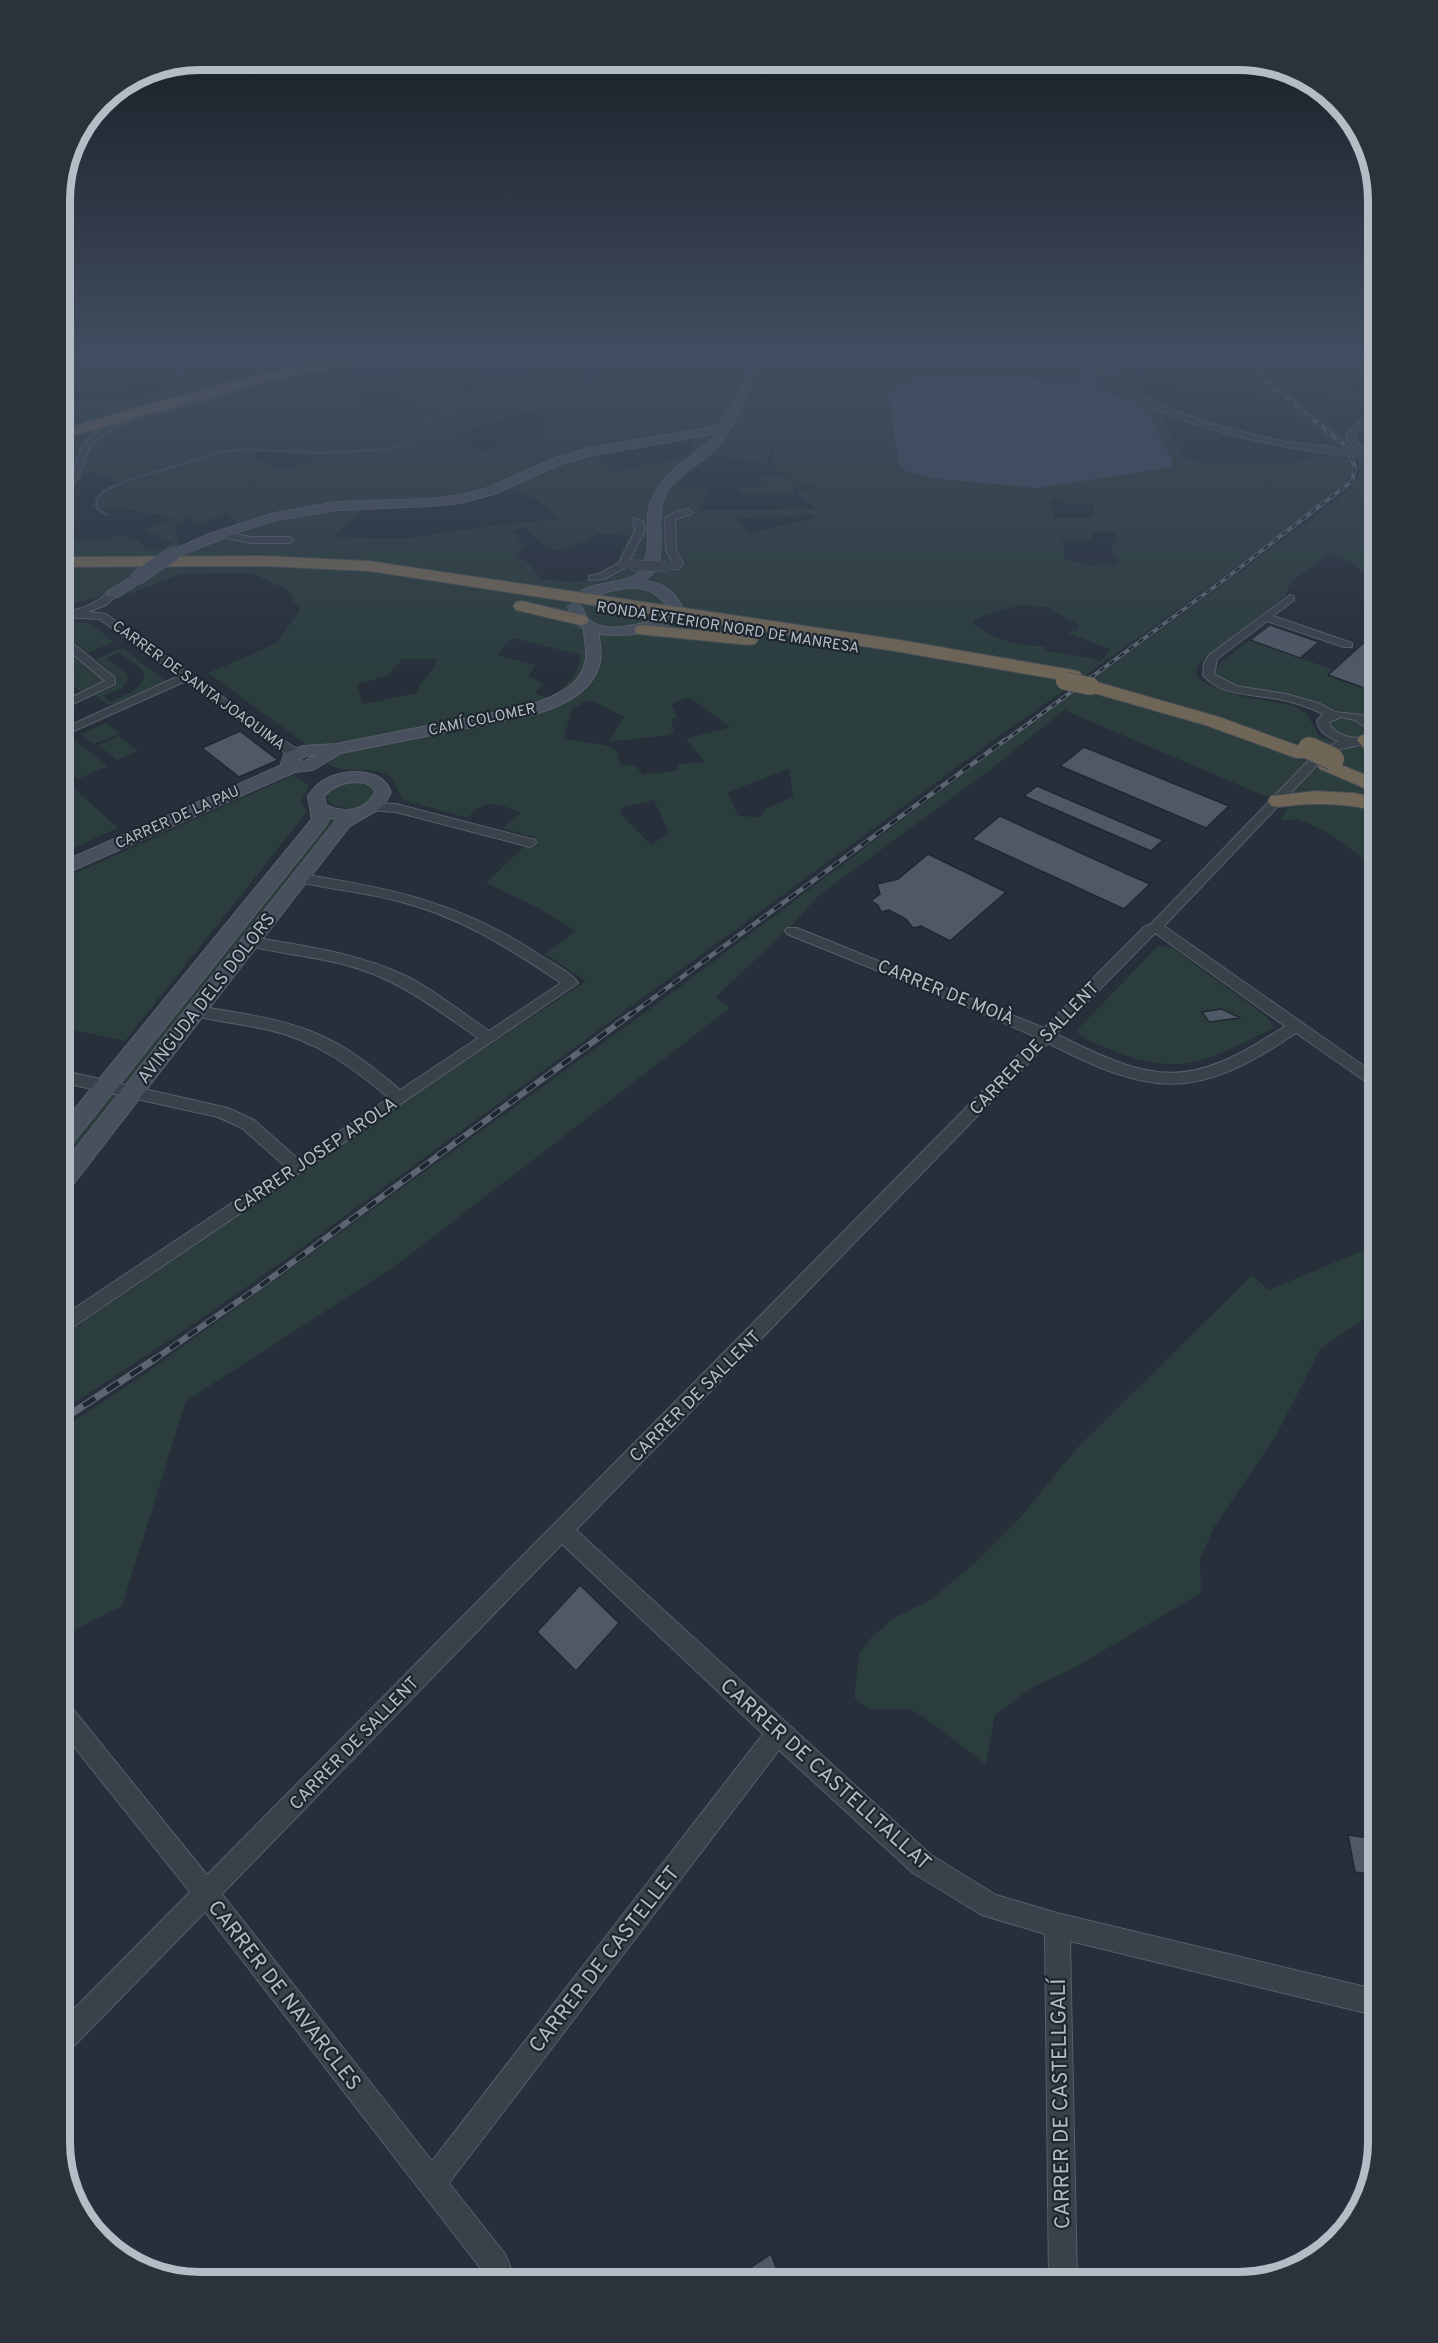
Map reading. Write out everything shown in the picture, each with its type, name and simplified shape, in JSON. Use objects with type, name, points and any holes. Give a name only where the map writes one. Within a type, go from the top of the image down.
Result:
[{"type":"highway","name":"RONDA EXTERIOR NORD DE MANRESA","points":[[71,562],[296,561],[368,569],[867,641],[1094,684],[1212,721],[1368,775]]},
{"type":"highway","name":"RONDA EXTERIOR NORD DE MANRESA","points":[[71,568],[368,569],[901,654],[1069,678]]},
{"type":"highway","points":[[368,569],[454,572],[583,590],[598,582]]},
{"type":"highway","points":[[368,569],[582,618]]},
{"type":"highway","points":[[664,596],[867,641]]},
{"type":"highway","points":[[644,630],[901,654]]},
{"type":"highway","points":[[1318,757],[1312,777],[1327,786],[1368,796]]},
{"type":"highway","points":[[1279,801],[1305,797],[1368,798]]},
{"type":"street","points":[[71,481],[78,475],[83,460]]},
{"type":"street","points":[[71,617],[108,599],[174,553],[255,522],[301,511],[462,499],[497,488],[561,460]]},
{"type":"street","points":[[625,584],[642,577],[648,570],[656,543],[654,517],[656,501],[665,484],[695,460]]},
{"type":"street","points":[[585,594],[601,577],[627,565],[675,567],[678,563],[670,550],[670,518],[688,512]]},
{"type":"street","points":[[627,565],[640,531],[640,523],[636,520]]},
{"type":"street","points":[[220,534],[250,540],[289,540]]},
{"type":"street","points":[[648,570],[664,596]]},
{"type":"street","points":[[598,582],[625,584],[664,596]]},
{"type":"street","points":[[1290,598],[1213,657],[1209,663],[1208,675],[1216,682],[1233,690],[1279,696],[1311,704],[1333,715],[1358,717],[1368,723]]},
{"type":"street","name":"CARRER DE SANTA JOAQUIMA","points":[[102,616],[100,608],[108,599]]},
{"type":"street","name":"CARRER DE SANTA JOAQUIMA","points":[[71,615],[102,616],[307,760]]},
{"type":"street","points":[[1267,617],[1348,645]]},
{"type":"street","points":[[582,618],[615,632]]},
{"type":"street","points":[[582,618],[591,644],[615,632],[644,630],[666,621]]},
{"type":"street","name":"CAMÍ COLOMER","points":[[307,760],[336,749],[510,715],[546,705],[570,693],[588,676],[593,660],[591,644]]},
{"type":"street","points":[[71,647],[111,680],[109,685],[71,702]]},
{"type":"street","points":[[71,729],[188,676]]},
{"type":"street","points":[[84,696],[110,712]]},
{"type":"street","points":[[1318,757],[1330,740],[1323,721],[1333,715]]},
{"type":"street","points":[[1328,732],[1368,739]]},
{"type":"street","points":[[1318,757],[1368,740]]},
{"type":"street","name":"CARRER DE SALLENT","points":[[70,2032],[1018,1067],[1047,1034],[1149,930],[1156,927],[1279,801],[1318,757]]},
{"type":"street","points":[[307,760],[324,772],[342,778]]},
{"type":"street","points":[[307,760],[323,787],[342,778],[356,777],[373,780],[382,788],[370,806]]},
{"type":"street","name":"CARRER DE LA PAU","points":[[71,865],[307,760]]},
{"type":"street","name":"AVINGUDA DELS DOLORS","points":[[71,1130],[321,820],[320,809],[315,798],[323,787]]},
{"type":"street","points":[[320,809],[333,814],[370,806],[396,808],[530,843]]},
{"type":"street","name":"AVINGUDA DELS DOLORS","points":[[70,1172],[343,823],[370,806]]},
{"type":"street","name":"CARRER JOSEP AROLA","points":[[70,1321],[296,1166],[571,983],[525,951],[485,928],[444,910],[365,889],[300,878]]},
{"type":"street","points":[[1156,927],[1368,1077]]},
{"type":"street","name":"CARRER DE MOIÀ","points":[[792,931],[1047,1034],[1122,1070],[1148,1078],[1171,1079],[1211,1074],[1253,1055],[1296,1026]]},
{"type":"street","points":[[250,942],[342,959],[377,970],[431,997],[488,1038]]},
{"type":"street","points":[[197,1011],[257,1022],[315,1039],[334,1048],[399,1098]]},
{"type":"street","points":[[71,1079],[222,1112],[248,1124],[296,1166]]},
{"type":"street","name":"CARRER DE CASTELLTALLAT","points":[[562,1530],[778,1733],[922,1864],[991,1906],[1057,1926],[1368,2001]]},
{"type":"street","name":"CARRER DE NAVARCLES","points":[[70,1725],[206,1893],[495,2264],[498,2272]]},
{"type":"street","name":"CARRER DE CASTELLET","points":[[431,2184],[778,1733]]},
{"type":"street","name":"CARRER DE CASTELLGALÍ","points":[[1057,1926],[1063,2272]]},
{"type":"shaded area","points":[[71,460],[260,460],[282,469],[293,468],[295,464],[311,460],[601,460],[615,471],[668,460],[706,460],[687,472],[677,486],[709,490],[700,510],[810,509],[823,507],[815,508],[796,492],[814,488],[835,504],[812,486],[794,487],[795,495],[741,495],[738,488],[760,487],[760,476],[792,476],[772,467],[773,460],[1192,460],[1225,464],[1351,460],[1352,464],[1348,478],[1328,499],[1166,618],[994,740],[292,1255],[179,1334],[70,1405],[70,1331],[395,1108],[586,981],[545,954],[576,931],[538,908],[486,883],[534,837],[502,828],[521,813],[499,805],[486,805],[468,818],[403,800],[394,781],[388,776],[373,771],[343,769],[328,764],[330,760],[345,750],[339,741],[329,745],[307,745],[208,673],[277,643],[300,610],[286,589],[251,573],[181,574],[115,599],[146,578],[132,576],[102,596],[71,605],[71,540],[98,541],[122,535],[140,541],[145,548],[149,549],[164,548],[172,543],[143,529],[174,520],[137,511],[100,508],[111,515],[108,516],[92,508],[100,492],[116,483],[98,473],[86,475],[71,487]],"holes":[[[505,488],[530,495],[559,519],[408,538],[332,537],[366,508],[449,504]],[[1050,500],[1058,500],[1067,504],[1092,504],[1094,514],[1090,518],[1055,517]],[[226,513],[239,524],[185,545],[178,545],[175,523],[191,518],[201,524]],[[812,515],[815,517],[749,533],[737,518]],[[526,528],[542,544],[554,550],[574,546],[598,533],[630,536],[616,566],[598,577],[580,581],[540,579],[530,564],[516,556],[525,546],[511,530]],[[1117,532],[1112,552],[1119,561],[1117,564],[1089,565],[1065,560],[1062,539],[1093,539],[1093,533]],[[1020,605],[1046,607],[1079,625],[1077,629],[1068,633],[1110,649],[1100,662],[1092,658],[1043,650],[1047,645],[1028,646],[1008,642],[989,634],[973,624],[975,620]],[[513,638],[581,655],[574,675],[560,690],[548,698],[535,693],[544,684],[528,676],[536,665],[496,655]],[[402,659],[437,659],[433,669],[420,685],[418,693],[363,704],[357,684],[387,676]],[[689,697],[730,727],[686,739],[705,762],[677,764],[678,770],[643,775],[636,766],[620,764],[617,751],[605,745],[564,739],[572,707],[581,706],[581,703],[591,700],[624,717],[608,742],[670,735],[674,730],[671,719],[677,718],[672,704]],[[789,769],[793,797],[765,809],[761,817],[738,816],[728,792]],[[654,800],[669,833],[651,845],[620,813],[624,807]]]},
{"type":"shaded area","points":[[745,460],[767,460],[766,464]]},
{"type":"shaded area","points":[[1358,460],[1368,460],[1368,574],[1354,565],[1329,554],[1292,580],[1285,596],[1202,660],[1196,669],[1198,678],[1209,685],[1241,696],[1291,705],[1306,713],[1320,737],[1356,748],[1368,746],[1368,862],[1319,828],[1298,820],[1280,820],[1290,805],[1064,710],[994,767],[818,896],[794,923],[716,997],[730,1008],[394,1267],[186,1401],[122,1606],[70,1632],[70,1423],[136,1380],[650,1009],[1055,705],[1175,620],[1335,501],[1349,489],[1358,477]]},
{"type":"shaded area","points":[[71,623],[89,623],[114,642],[87,653],[78,644],[71,644]]},
{"type":"shaded area","points":[[1250,640],[1334,670],[1368,688],[1368,719],[1298,698],[1230,686],[1213,673],[1220,663]]},
{"type":"shaded area","points":[[122,648],[166,681],[114,704],[107,704],[95,695],[115,686],[118,679],[95,659]],"holes":[[[119,653],[142,669],[145,678],[135,690],[111,702],[103,696],[122,688],[128,680],[127,674],[106,658]]]},
{"type":"shaded area","points":[[71,653],[106,681],[83,693],[71,685],[71,667],[76,665],[71,662]]},
{"type":"shaded area","points":[[1340,717],[1352,718],[1367,726],[1368,733],[1357,737],[1341,735],[1329,724]]},
{"type":"shaded area","points":[[106,723],[120,734],[94,744],[81,734]]},
{"type":"shaded area","points":[[119,736],[138,751],[117,760],[98,745]]},
{"type":"shaded area","points":[[75,740],[108,766],[78,779],[71,773],[71,742]]},
{"type":"shaded area","points":[[294,775],[309,785],[301,802],[307,812],[125,1041],[71,1029],[71,875]]},
{"type":"shaded area","points":[[350,781],[369,785],[374,791],[372,798],[367,803],[354,808],[339,806],[327,800],[328,792],[335,786]]},
{"type":"shaded area","points":[[71,786],[118,828],[71,849]]},
{"type":"shaded area","points":[[333,818],[335,821],[134,1080],[123,1082],[123,1078],[328,820]]},
{"type":"shaded area","points":[[1158,946],[1174,949],[1267,1017],[1274,1028],[1215,1055],[1181,1064],[1162,1064],[1141,1060],[1100,1046],[1080,1035],[1076,1031]]},
{"type":"shaded area","points":[[113,1094],[119,1095],[71,1159],[71,1147]]},
{"type":"shaded area","points":[[1368,1248],[1368,1316],[1320,1349],[1277,1434],[1213,1529],[1200,1560],[1201,1593],[1076,1667],[1031,1688],[995,1715],[986,1764],[915,1712],[902,1709],[874,1709],[854,1697],[859,1654],[871,1638],[894,1618],[930,1600],[976,1562],[1019,1519],[1076,1449],[1252,1275],[1269,1290]]},
{"type":"water","points":[[898,460],[1172,460],[1173,463],[1168,468],[1037,488],[929,478],[906,471],[899,465]]},
{"type":"building","points":[[1270,625],[1319,642],[1300,658],[1250,640]]},
{"type":"building","points":[[1368,639],[1368,689],[1328,675]]},
{"type":"building","points":[[240,731],[278,760],[239,777],[202,748]]},
{"type":"building","points":[[1084,747],[1229,806],[1206,828],[1060,766]]},
{"type":"building","points":[[1037,786],[1163,840],[1151,851],[1024,796]]},
{"type":"building","points":[[1000,816],[1150,884],[1124,909],[972,839]]},
{"type":"building","points":[[928,854],[1006,892],[950,941],[921,926],[913,928],[906,919],[889,910],[881,912],[878,905],[871,901],[880,894],[877,884],[898,879]]},
{"type":"building","points":[[1221,1009],[1240,1018],[1209,1022],[1202,1012]]},
{"type":"building","points":[[580,1585],[619,1623],[576,1671],[537,1632]]},
{"type":"building","points":[[1348,1835],[1368,1838],[1368,1874],[1355,1872]]},
{"type":"building","points":[[771,2254],[778,2272],[744,2272]]},
{"type":"waterway","points":[[107,515],[97,509],[97,499],[104,491],[123,482],[193,460]]},
{"type":"waterway","points":[[1364,460],[1368,464]]},
{"type":"railway","points":[[1003,742],[1225,579],[1352,481],[1355,467],[1352,460]]},
{"type":"railway","points":[[629,1016],[1005,740]]},
{"type":"railway","points":[[153,1360],[259,1287],[631,1014]]},
{"type":"railway","points":[[70,1414],[153,1360]]}]
